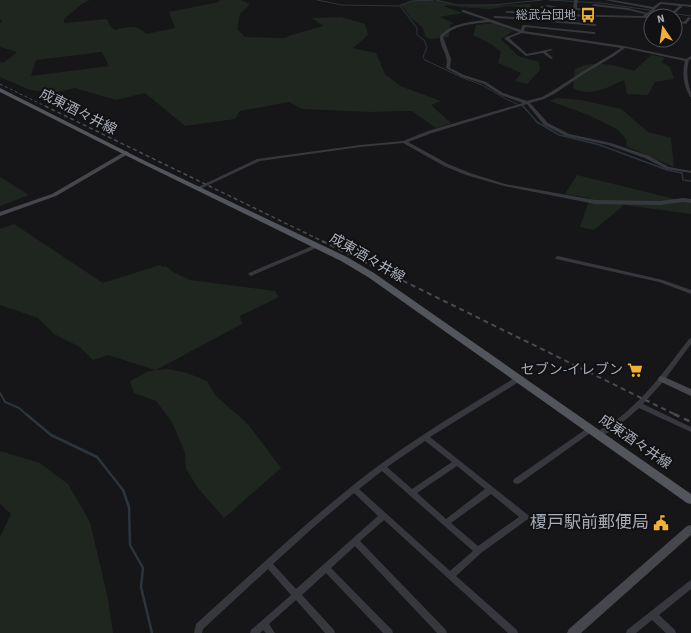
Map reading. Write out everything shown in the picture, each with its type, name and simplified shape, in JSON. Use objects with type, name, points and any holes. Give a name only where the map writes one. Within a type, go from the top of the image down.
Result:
[{"type":"main road","name":"成東酒々井線","points":[[0,90],[344,259],[393,288],[691,500]]},
{"type":"street","points":[[558,8],[559,0]]},
{"type":"street","points":[[575,9],[576,0]]},
{"type":"street","points":[[592,15],[595,0]]},
{"type":"street","points":[[607,0],[654,8],[660,3],[691,6]]},
{"type":"street","points":[[607,15],[636,4],[640,0]]},
{"type":"street","points":[[679,8],[682,5]]},
{"type":"street","points":[[548,6],[575,9],[625,8],[643,13]]},
{"type":"street","points":[[542,7],[553,15],[643,17]]},
{"type":"street","points":[[486,19],[495,17],[533,19],[535,11],[507,10],[495,17]]},
{"type":"street","points":[[463,12],[522,32],[624,47],[689,59],[685,86],[691,96]]},
{"type":"street","points":[[546,36],[553,15]]},
{"type":"street","points":[[593,43],[595,25],[599,15]]},
{"type":"street","points":[[683,23],[685,23],[689,18]]},
{"type":"street","points":[[552,21],[595,25]]},
{"type":"street","points":[[490,22],[452,27],[443,34],[441,40],[449,56],[448,68],[463,76],[485,83],[502,94],[528,103],[546,124],[568,135],[609,144],[647,158],[668,168],[691,172]]},
{"type":"street","points":[[522,32],[524,26],[594,33]]},
{"type":"street","points":[[522,32],[506,38],[526,55],[551,50]]},
{"type":"street","points":[[198,188],[259,160],[360,146],[404,142],[430,132],[528,103],[558,91],[576,77],[615,55],[624,47]]},
{"type":"street","points":[[544,52],[551,58]]},
{"type":"street","points":[[404,142],[446,165],[468,174],[504,185],[596,202],[660,203],[682,200],[691,201]]},
{"type":"street","points":[[0,214],[54,195],[126,153]]},
{"type":"street","points":[[251,274],[317,246]]},
{"type":"street","points":[[558,258],[660,281],[691,292]]},
{"type":"street","points":[[517,481],[595,432],[612,427],[639,405],[662,379],[691,340]]},
{"type":"street","points":[[198,633],[199,627],[354,489],[424,437],[520,378]]},
{"type":"street","points":[[662,379],[691,393]]},
{"type":"street","points":[[639,405],[691,430]]},
{"type":"street","points":[[424,437],[525,517],[478,551],[450,576]]},
{"type":"street","points":[[412,493],[456,463]]},
{"type":"street","points":[[383,468],[478,551]]},
{"type":"street","points":[[354,489],[514,633]]},
{"type":"street","points":[[446,523],[490,490]]},
{"type":"street","points":[[254,633],[383,516]]},
{"type":"street","points":[[573,633],[691,530]]},
{"type":"street","points":[[355,541],[443,633]]},
{"type":"street","points":[[268,564],[331,633]]},
{"type":"street","points":[[326,568],[389,633]]},
{"type":"street","points":[[630,633],[691,584]]},
{"type":"street","points":[[653,615],[672,633]]},
{"type":"street","points":[[264,624],[271,633]]},
{"type":"shaded area","points":[[0,0],[90,0],[82,4],[64,19],[64,23],[107,19],[110,26],[115,30],[131,27],[139,29],[146,34],[175,28],[169,12],[219,2],[220,0],[241,0],[250,4],[240,14],[237,29],[245,37],[285,38],[323,26],[312,18],[341,17],[365,24],[368,35],[353,48],[376,53],[385,74],[400,86],[441,101],[431,105],[451,123],[436,128],[412,111],[370,112],[302,109],[289,102],[240,111],[235,119],[185,126],[145,93],[116,100],[75,88],[54,93],[30,90],[0,77],[0,62],[3,63],[17,52],[0,47],[0,23],[3,21],[0,20]],"holes":[[[102,52],[109,66],[31,76],[36,60]]]},
{"type":"shaded area","points":[[416,0],[433,0],[460,6],[531,4],[530,8],[508,6],[490,9],[460,7],[450,5],[443,6],[463,13],[439,17],[454,23],[450,25],[449,37],[430,39],[426,37],[422,27],[410,17],[400,4]]},
{"type":"shaded area","points":[[493,23],[513,31],[501,39],[518,56],[539,62],[540,70],[527,84],[515,81],[521,73],[498,63],[501,52],[491,44],[473,35],[476,25]]},
{"type":"shaded area","points":[[651,55],[663,57],[664,59],[661,62],[670,67],[674,79],[655,82],[648,95],[627,94],[624,80],[592,92],[579,91],[573,88],[575,69],[582,66],[590,64],[604,64],[634,71]]},
{"type":"shaded area","points":[[556,98],[581,100],[621,109],[648,132],[671,138],[674,167],[626,146],[627,140],[617,129],[588,115],[550,101]]},
{"type":"shaded area","points":[[577,175],[691,203],[691,214],[624,205],[594,230],[580,227],[590,198],[565,194]]},
{"type":"shaded area","points":[[0,177],[29,195],[0,206]]},
{"type":"shaded area","points":[[14,224],[103,283],[160,265],[163,267],[166,266],[173,272],[190,280],[275,291],[279,297],[240,316],[242,324],[156,370],[168,369],[187,373],[207,381],[216,396],[248,424],[281,468],[224,518],[198,488],[186,469],[185,453],[172,422],[156,401],[134,393],[130,381],[147,372],[155,370],[108,355],[93,360],[80,347],[54,334],[38,318],[0,305],[0,229]]},
{"type":"shaded area","points":[[0,451],[40,463],[68,484],[90,522],[108,599],[113,633],[0,633],[0,537],[11,514],[0,504]]},
{"type":"waterway","points":[[317,0],[342,5],[400,6]]},
{"type":"waterway","points":[[400,6],[411,1],[433,0]]},
{"type":"waterway","points":[[436,0],[457,5],[493,5],[542,0]]},
{"type":"waterway","points":[[549,0],[600,3],[691,16]]},
{"type":"waterway","points":[[400,6],[417,28],[417,35],[424,40],[427,47],[423,57],[425,60],[463,78],[482,85],[508,100],[524,107]]},
{"type":"waterway","points":[[524,107],[537,122],[559,135],[600,145],[667,170],[682,173],[683,180],[691,181]]},
{"type":"waterway","points":[[0,393],[5,402],[19,408],[27,415]]},
{"type":"waterway","points":[[26,414],[51,435],[97,457],[123,490],[129,507],[130,545],[143,568],[141,587],[152,633]]},
{"type":"railway","points":[[0,84],[47,107]]},
{"type":"railway","points":[[45,106],[324,242]]},
{"type":"railway","points":[[322,241],[676,415]]},
{"type":"railway","points":[[674,414],[691,422]]},
{"type":"place","name":"総武台団地","points":[[588,15]]},
{"type":"place","name":"セブン-イレブン","points":[[635,370]]},
{"type":"place","name":"榎戸駅前郵便局","points":[[661,523]]}]
